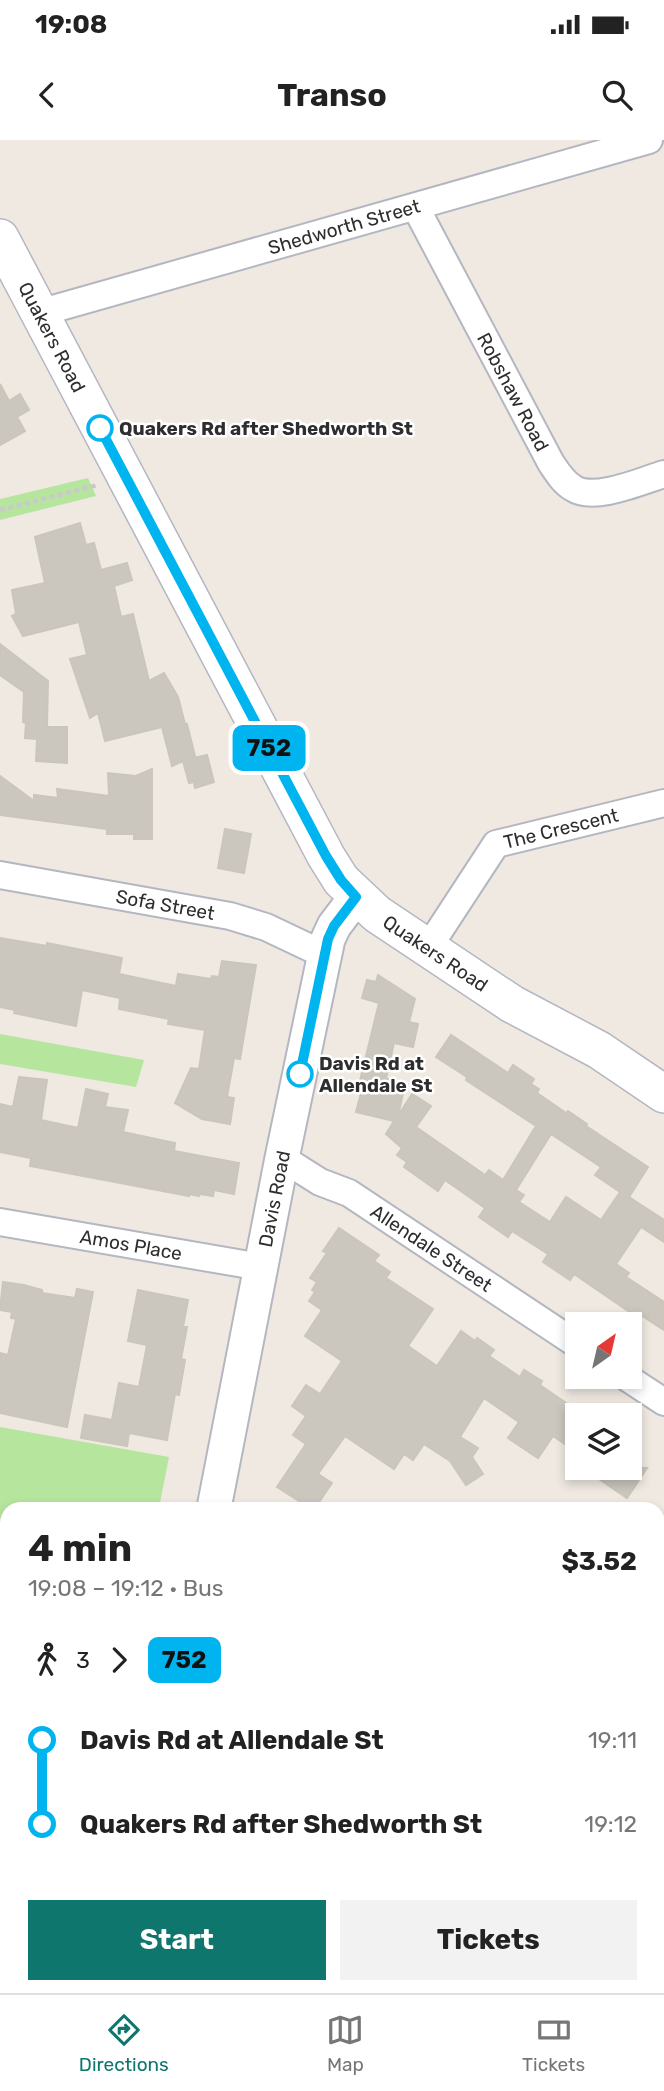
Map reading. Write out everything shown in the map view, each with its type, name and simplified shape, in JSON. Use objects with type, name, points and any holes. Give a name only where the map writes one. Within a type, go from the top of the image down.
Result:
[{"type":"main road","name":"Quakers Road","points":[[0,238],[341,880],[377,914],[512,1004],[587,1066],[664,1118]]},
{"type":"main road","name":"Quakers Road","points":[[512,1004],[599,1049],[664,1094]]},
{"type":"street","name":"Shedworth Street","points":[[39,313],[649,140]]},
{"type":"street","name":"Robshaw Road","points":[[416,208],[551,463],[561,477],[574,489],[589,493],[603,492],[664,474]]},
{"type":"street","name":"The Crescent","points":[[428,948],[496,844],[664,803]]},
{"type":"street","name":"Sofa Street","points":[[0,875],[230,916],[266,927],[325,955]]},
{"type":"street","name":"Davis Road","points":[[215,1502],[282,1158],[325,955],[334,926],[356,897]]},
{"type":"street","name":"Allendale Street","points":[[282,1158],[320,1182],[349,1193],[565,1336]]},
{"type":"street","name":"Amos Place","points":[[0,1222],[261,1267]]},
{"type":"street","points":[[642,1388],[664,1402]]},
{"type":"path","points":[[0,510],[98,485]]},
{"type":"green space","points":[[88,478],[96,496],[0,520],[0,499]]},
{"type":"green space","points":[[0,1034],[144,1060],[136,1087],[0,1064]]},
{"type":"green space","points":[[0,1427],[169,1457],[160,1502],[0,1502]]},
{"type":"building","points":[[0,384],[9,401],[20,394],[29,410],[17,417],[25,431],[0,445]]},
{"type":"building","points":[[80,523],[86,545],[94,543],[101,570],[127,563],[132,580],[114,586],[121,617],[133,614],[149,681],[164,673],[178,697],[187,724],[195,756],[189,759],[207,755],[214,782],[195,788],[194,782],[189,783],[183,761],[172,766],[162,727],[105,741],[98,713],[90,718],[70,659],[87,655],[79,622],[23,636],[12,616],[16,614],[12,590],[45,583],[35,537]]},
{"type":"building","points":[[0,644],[48,681],[47,727],[67,727],[67,763],[36,761],[37,739],[25,738],[24,692],[0,675]]},
{"type":"building","points":[[152,769],[152,839],[134,839],[134,834],[107,834],[107,829],[0,815],[0,776],[34,801],[34,795],[58,798],[57,789],[109,796],[108,773],[136,776]]},
{"type":"building","points":[[225,829],[251,834],[244,873],[218,868]]},
{"type":"building","points":[[0,938],[47,946],[47,943],[122,958],[119,974],[176,986],[178,974],[211,979],[212,976],[219,977],[222,961],[256,965],[240,1059],[234,1058],[227,1097],[234,1098],[230,1124],[202,1119],[175,1103],[191,1068],[199,1069],[205,1030],[168,1024],[169,1019],[119,1009],[120,998],[82,990],[76,1026],[14,1013],[15,1010],[0,1007]]},
{"type":"building","points":[[378,975],[415,999],[409,1022],[418,1024],[413,1047],[394,1043],[386,1078],[404,1089],[398,1116],[412,1094],[431,1106],[416,1127],[485,1175],[489,1170],[503,1180],[536,1126],[436,1057],[451,1035],[508,1073],[513,1065],[534,1079],[531,1084],[539,1089],[537,1093],[566,1113],[568,1111],[648,1167],[629,1197],[664,1220],[664,1242],[641,1227],[616,1264],[629,1273],[626,1277],[664,1302],[664,1330],[642,1316],[642,1312],[630,1312],[574,1274],[570,1280],[543,1262],[548,1254],[512,1231],[508,1237],[479,1217],[485,1208],[445,1180],[438,1191],[404,1167],[407,1162],[397,1155],[402,1148],[386,1134],[394,1121],[356,1112],[361,1093],[357,1093],[379,1003],[362,998],[367,980],[376,982]],"holes":[[[551,1134],[601,1167],[595,1175],[620,1192],[601,1220],[566,1197],[550,1222],[519,1202],[524,1195],[516,1190]]]},
{"type":"building","points":[[19,1077],[47,1080],[41,1120],[78,1128],[86,1089],[108,1094],[105,1107],[128,1110],[123,1132],[175,1143],[174,1151],[239,1163],[234,1194],[214,1190],[213,1196],[189,1196],[30,1166],[31,1158],[0,1152],[0,1104],[13,1107]]},
{"type":"building","points":[[339,1228],[379,1255],[374,1261],[390,1272],[386,1278],[433,1309],[408,1346],[437,1366],[461,1331],[494,1350],[489,1356],[520,1377],[524,1370],[542,1381],[540,1385],[566,1403],[565,1444],[553,1436],[538,1458],[508,1438],[519,1422],[484,1398],[460,1437],[478,1448],[472,1457],[483,1474],[466,1485],[450,1461],[424,1444],[413,1460],[404,1454],[394,1469],[345,1436],[318,1474],[332,1483],[319,1502],[301,1502],[277,1487],[306,1444],[293,1435],[306,1416],[292,1406],[306,1385],[320,1394],[342,1361],[305,1336],[322,1310],[309,1301],[317,1282],[310,1278],[327,1253],[323,1251]]},
{"type":"building","points":[[3,1282],[42,1290],[42,1293],[75,1298],[77,1289],[93,1292],[67,1427],[0,1413],[0,1353],[8,1355],[16,1319],[11,1318],[12,1312],[0,1310]]},
{"type":"building","points":[[138,1290],[188,1300],[183,1327],[187,1327],[181,1359],[185,1360],[179,1395],[175,1394],[167,1440],[129,1433],[127,1446],[81,1438],[85,1415],[112,1420],[119,1383],[139,1387],[147,1345],[128,1341]]},
{"type":"building","points":[[601,1480],[639,1480],[627,1498]]},
{"type":"bus line","name":"752","points":[[100,428],[326,856],[356,897],[334,926],[328,939],[300,1074]]},
{"type":"place","name":"Quakers Rd after Shedworth St","points":[[100,428]]},
{"type":"place","name":"Davis Rd at Allendale St","points":[[300,1074]]}]
